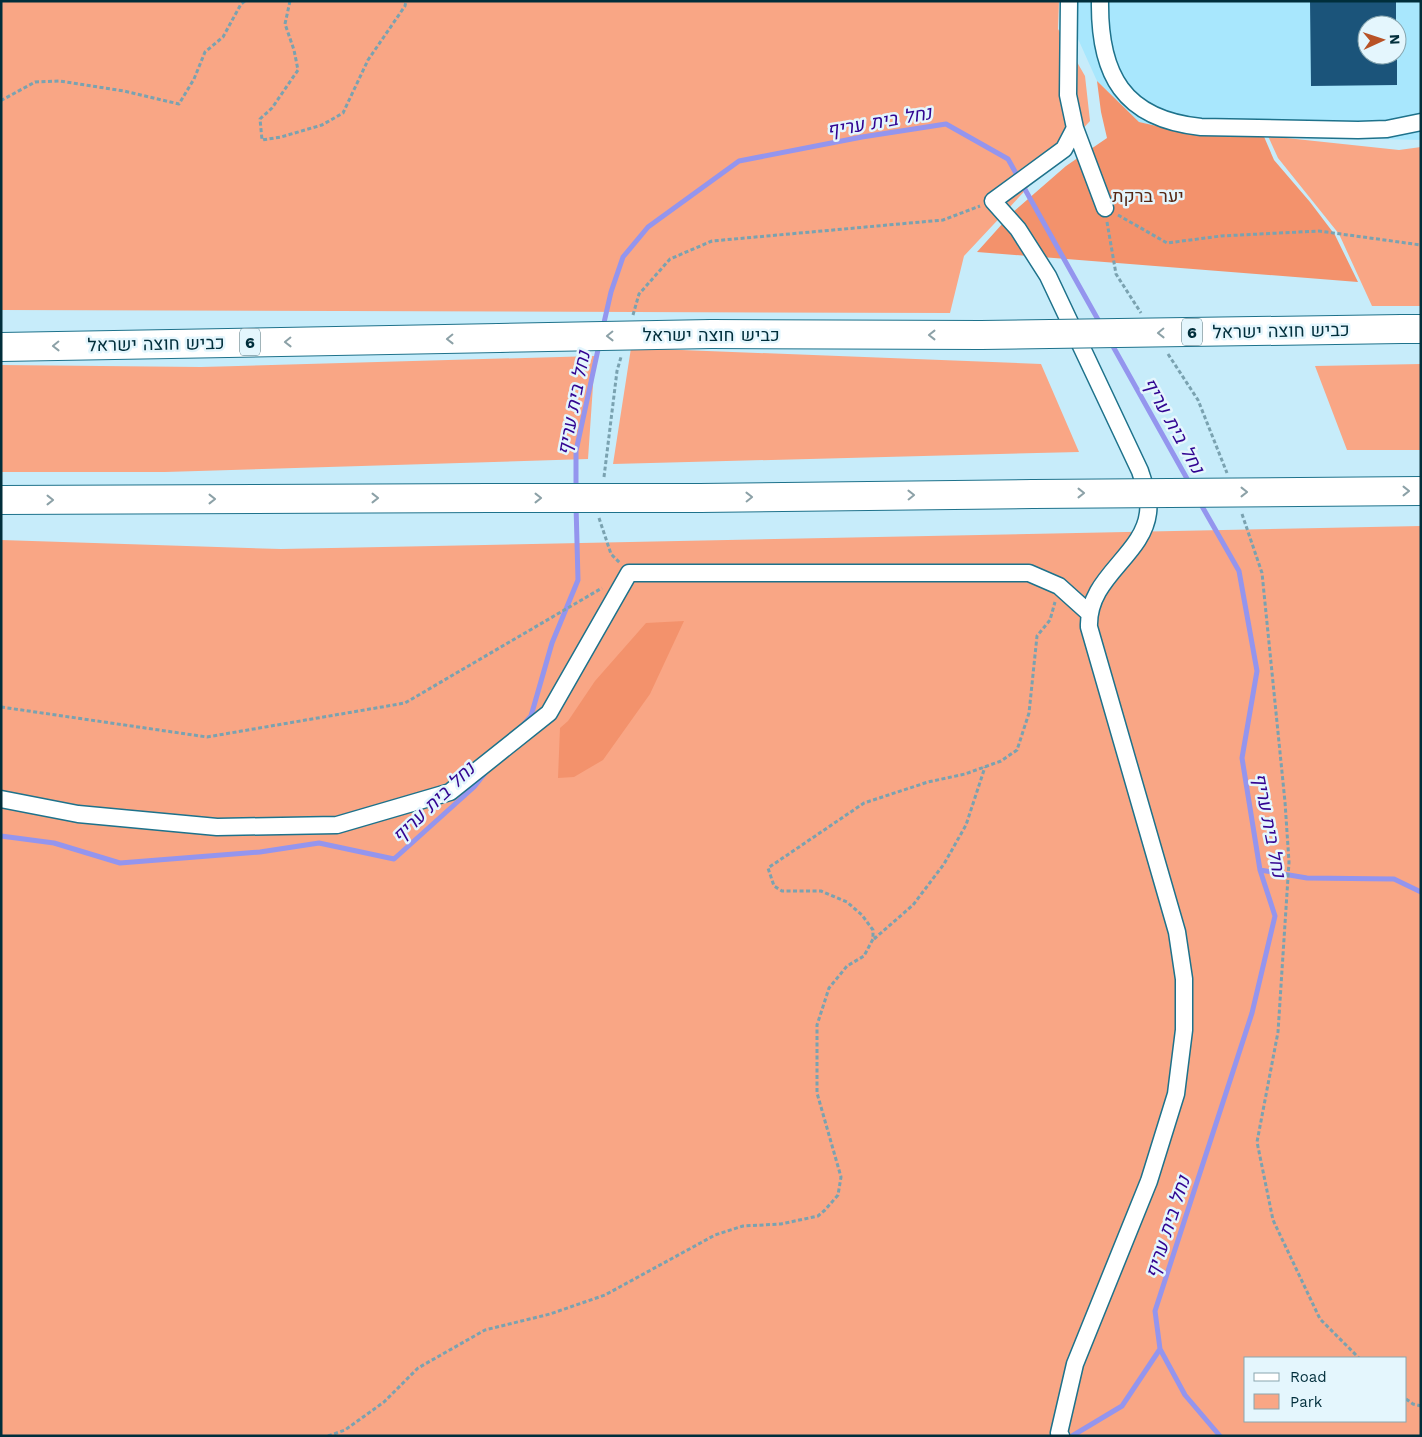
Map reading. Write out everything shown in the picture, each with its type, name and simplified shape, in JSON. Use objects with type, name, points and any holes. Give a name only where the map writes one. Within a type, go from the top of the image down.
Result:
[{"type":"highway","name":"כביש חוצה ישראל","points":[[1,347],[711,334],[981,336],[1411,329]]},
{"type":"highway","points":[[1,500],[700,498],[1421,491]]},
{"type":"street","points":[[1069,1],[1068,95],[1075,128],[1105,208]]},
{"type":"street","points":[[1100,1],[1102,40],[1114,79],[1130,100],[1168,121],[1181,125],[1201,127],[1358,130],[1387,128],[1421,122]]},
{"type":"street","points":[[1061,1436],[1059,1433],[1075,1364],[1149,1181],[1176,1094],[1184,1030],[1184,979],[1177,932],[1089,627],[1089,613],[1104,581],[1144,530],[1148,512],[1147,493],[1140,471],[1048,276],[1018,229],[993,201],[1064,149],[1075,128]]},
{"type":"street","points":[[1,799],[78,814],[227,827],[336,825],[450,792],[549,713],[629,573],[1029,573],[1059,586],[1089,613]]},
{"type":"path","points":[[1,99],[35,82],[60,81],[124,91],[179,104],[194,79],[205,52],[223,37],[241,4],[245,1]]},
{"type":"path","points":[[290,1],[285,24],[294,50],[298,70],[272,108],[260,119],[262,140],[281,137],[322,125],[343,113],[368,60],[405,6],[406,1]]},
{"type":"path","points":[[1105,208],[1167,243],[1221,236],[1319,231],[1421,245]]},
{"type":"path","points":[[1105,208],[1116,274],[1142,313]]},
{"type":"path","points":[[1167,353],[1198,400],[1227,474]]},
{"type":"path","points":[[1241,510],[1262,573],[1285,802],[1288,862],[1278,1032],[1257,1142],[1273,1220],[1320,1319],[1358,1357]]},
{"type":"path","points":[[1,707],[207,737],[405,703],[629,573]]},
{"type":"path","points":[[873,940],[873,930],[862,914],[847,902],[820,891],[782,891],[774,886],[768,868],[864,803],[928,782],[965,774],[1001,761],[1017,750],[1029,713],[1037,636],[1050,620],[1059,586]]},
{"type":"path","points":[[328,1436],[345,1430],[384,1402],[418,1368],[485,1330],[550,1314],[605,1295],[715,1235],[742,1226],[781,1224],[818,1216],[826,1210],[838,1195],[841,1177],[817,1093],[817,1025],[829,988],[847,966],[864,956],[873,940],[913,905],[944,864],[966,825],[985,766]]},
{"type":"path","points":[[1407,1400],[1412,1404],[1421,1406]]},
{"type":"path","points":[[343,1436],[345,1430]]},
{"type":"shaded area","points":[[1075,1],[1421,1],[1421,140],[1336,138],[1262,132],[1183,132],[1139,122],[1097,81],[1074,30]]},
{"type":"green space","points":[[1,1],[1059,1],[1058,29],[1085,76],[1090,121],[964,256],[950,313],[1,310]]},
{"type":"green space","name":"יער ברקת","points":[[1097,81],[1139,122],[1183,132],[1262,132],[1274,160],[1335,235],[1358,282],[977,252],[1012,213],[1066,166],[1107,138]]},
{"type":"green space","points":[[1268,136],[1399,150],[1421,147],[1421,306],[1372,306],[1339,234],[1278,158]]},
{"type":"green space","points":[[631,348],[1041,364],[1079,452],[613,464]]},
{"type":"green space","points":[[595,356],[588,459],[165,472],[1,472],[1,365],[201,367]]},
{"type":"green space","points":[[1421,364],[1421,450],[1347,450],[1315,366]]},
{"type":"green space","points":[[1421,526],[1421,1436],[1,1436],[1,540],[281,549]]},
{"type":"green space","points":[[684,621],[650,694],[603,760],[574,777],[558,778],[560,728],[568,721],[595,681],[646,623]]},
{"type":"building","points":[[1310,1],[1396,1],[1396,15],[1357,15],[1357,65],[1397,65],[1397,85],[1311,86]]},
{"type":"waterway","name":"נחל בית עריף","points":[[603,327],[611,292],[623,257],[648,227],[739,161],[862,137],[946,124],[1008,159],[1101,325]]},
{"type":"waterway","name":"נחל בית עריף","points":[[1110,341],[1190,484]]},
{"type":"waterway","name":"נחל בית עריף","points":[[576,489],[576,451],[599,345]]},
{"type":"waterway","name":"נחל בית עריף","points":[[1199,501],[1239,571],[1257,671],[1242,758],[1260,870],[1275,916],[1252,1013],[1155,1311],[1160,1349],[1185,1395],[1220,1436]]},
{"type":"waterway","name":"נחל בית עריף","points":[[524,724],[531,716],[552,643],[578,580],[576,505]]},
{"type":"waterway","name":"נחל בית עריף","points":[[1,836],[54,843],[120,863],[260,852],[319,843],[394,859],[474,787],[486,772]]},
{"type":"waterway","points":[[1260,870],[1307,878],[1394,879],[1421,892]]},
{"type":"waterway","points":[[1072,1436],[1122,1406],[1160,1349]]}]
